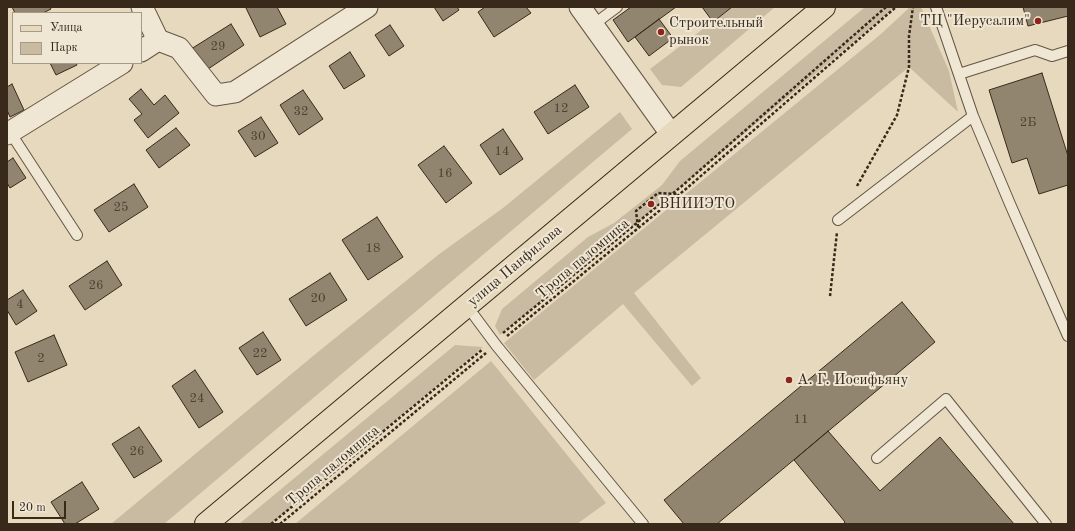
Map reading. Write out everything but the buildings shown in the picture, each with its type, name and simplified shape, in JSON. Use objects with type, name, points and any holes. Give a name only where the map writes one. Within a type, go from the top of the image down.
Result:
[{"type":"main road","name":"улица Панфилова","points":[[206,524],[824,7]]},
{"type":"street","points":[[142,7],[158,40],[179,48],[216,95],[235,92],[367,7]]},
{"type":"street","points":[[580,7],[671,134]]},
{"type":"street","points":[[142,50],[158,40]]},
{"type":"street","points":[[9,133],[120,64]]},
{"type":"lane","points":[[593,25],[617,7]]},
{"type":"lane","points":[[936,7],[974,116],[1010,204],[1068,336]]},
{"type":"lane","points":[[959,74],[1035,50],[1052,56],[1068,51]]},
{"type":"lane","points":[[838,220],[974,116]]},
{"type":"lane","points":[[9,133],[77,235]]},
{"type":"lane","points":[[468,306],[495,343],[643,524]]},
{"type":"lane","points":[[877,458],[946,399],[1046,524]]},
{"type":"path","points":[[271,524],[495,343],[672,194],[886,7]]},
{"type":"path","name":"Тропа паломника","points":[[280,524],[495,343],[679,194],[896,7]]},
{"type":"path","points":[[857,187],[897,115],[909,67],[909,36],[913,7]]},
{"type":"path","points":[[638,227],[636,211],[658,193],[679,194]]},
{"type":"path","points":[[830,296],[838,220]]},
{"type":"green space","points":[[732,7],[775,7],[681,87],[662,85],[650,69]]},
{"type":"green space","points":[[865,7],[893,7],[888,13],[683,185],[500,335],[495,326],[502,309],[588,237],[614,223],[662,185],[680,161]]},
{"type":"green space","points":[[910,7],[921,7],[949,71],[958,112],[909,67],[634,293],[701,378],[692,386],[623,304],[534,380],[504,343],[881,34]]},
{"type":"green space","points":[[620,112],[632,129],[164,524],[111,524],[313,356],[438,255],[503,208]]},
{"type":"green space","points":[[455,345],[483,347],[271,524],[239,524]]},
{"type":"green space","points":[[491,361],[606,503],[577,524],[295,524]]},
{"type":"place","name":"ТЦ \"Иерусалим\"","points":[[1038,21]]},
{"type":"place","name":"Строительный рынок","points":[[661,32]]},
{"type":"place","name":"ВНИИЭТО","points":[[651,204]]},
{"type":"place","name":"А. Г. Иосифьяну","points":[[789,380]]}]
